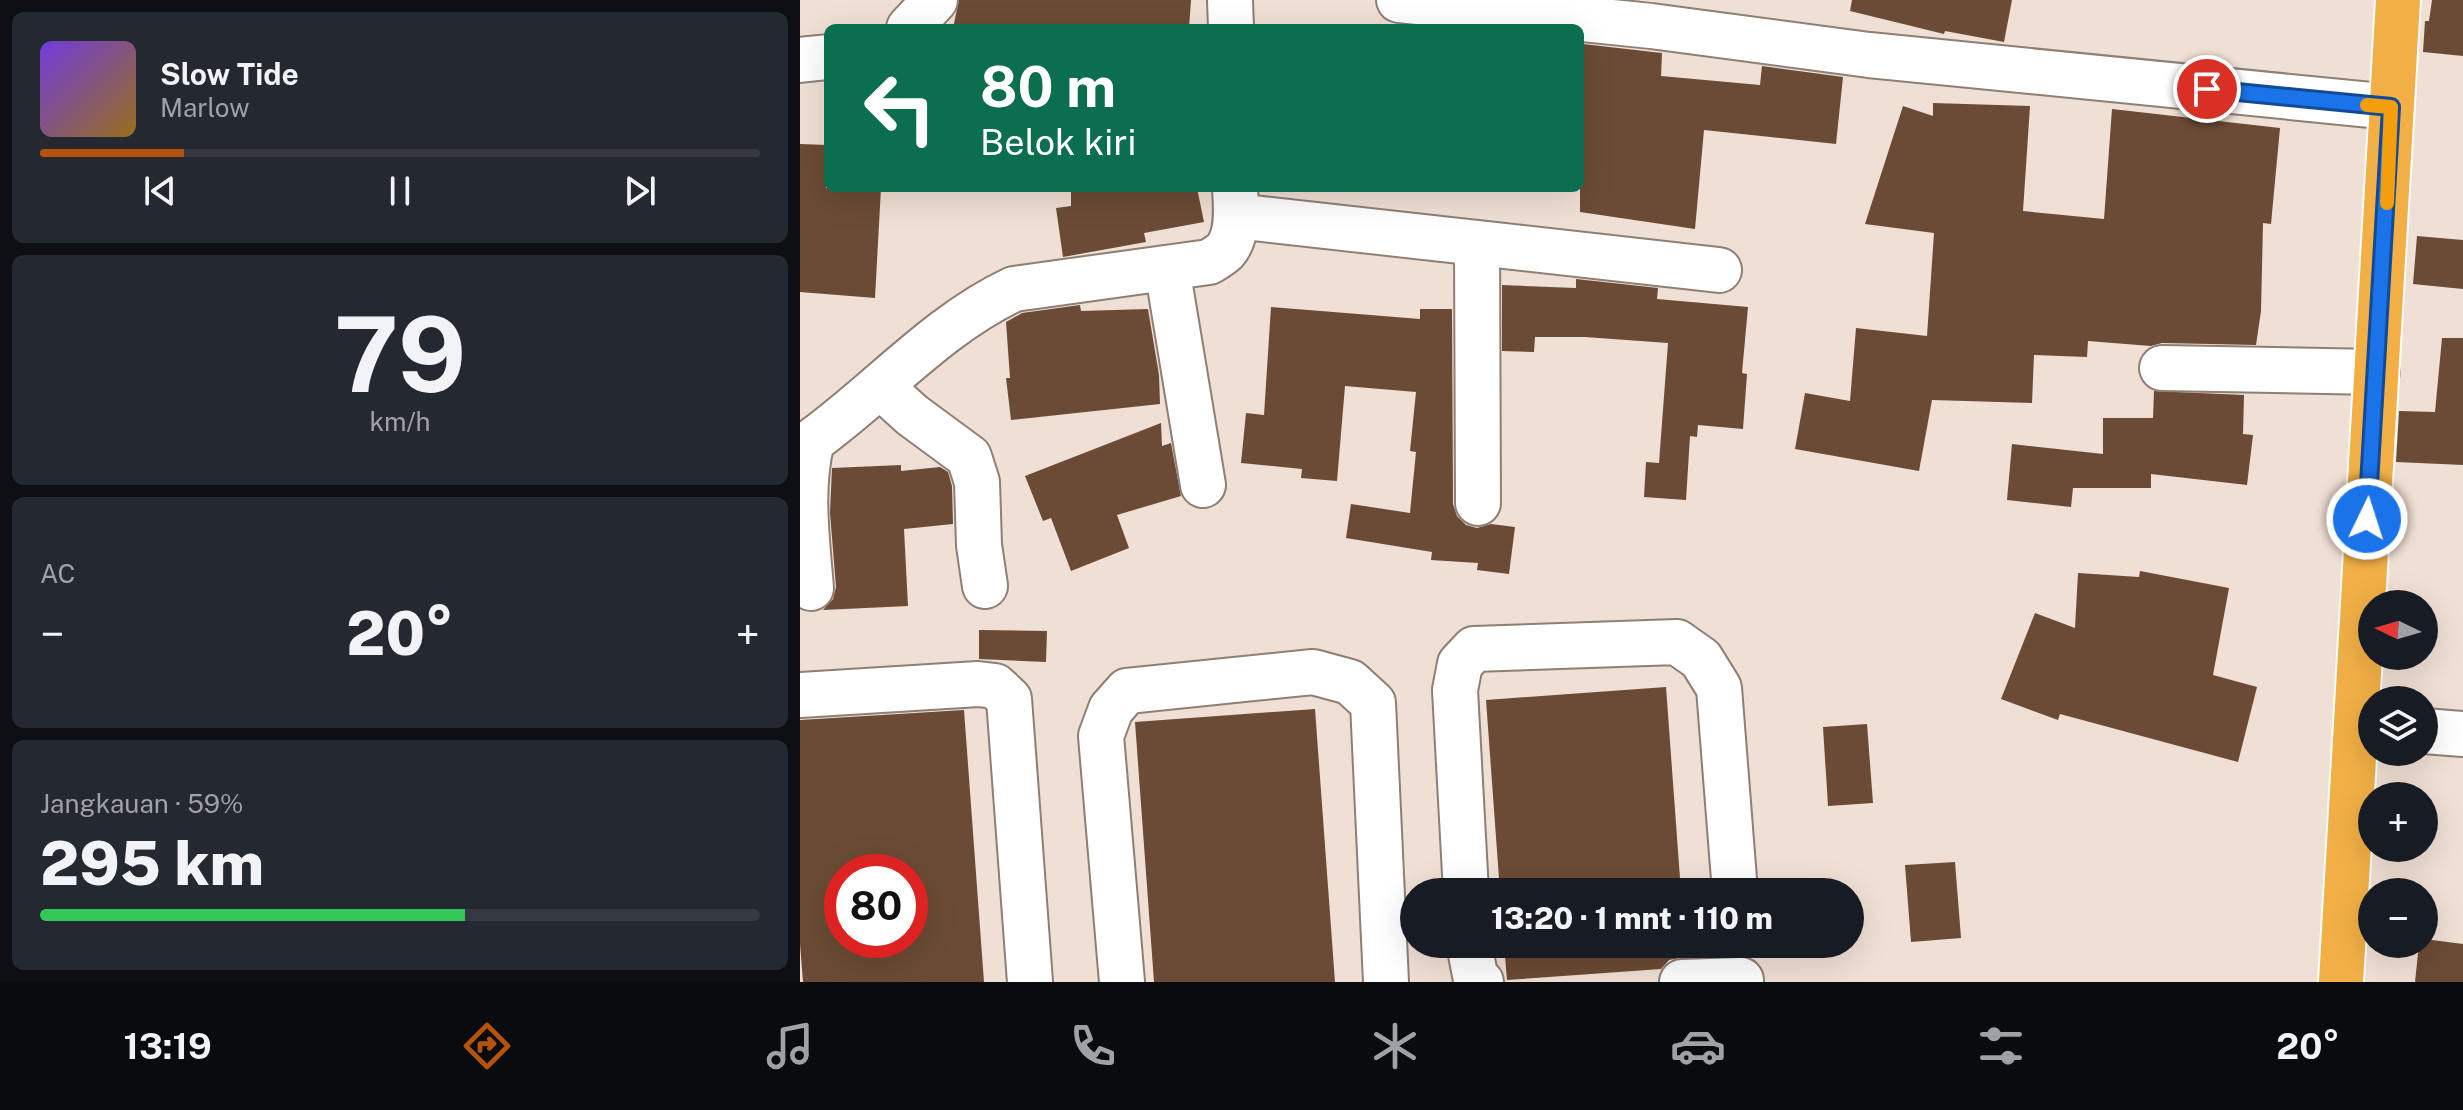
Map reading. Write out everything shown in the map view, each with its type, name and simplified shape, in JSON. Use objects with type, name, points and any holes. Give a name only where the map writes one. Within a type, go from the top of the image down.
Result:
[{"type":"highway","points":[[2365,686],[2377,372],[2398,0]]},
{"type":"highway","points":[[2341,982],[2360,766]]},
{"type":"street","points":[[913,24],[935,0]]},
{"type":"street","points":[[1230,0],[1231,24]]},
{"type":"street","points":[[1399,0],[1651,26],[1869,55],[2391,107]]},
{"type":"street","points":[[800,60],[824,57]]},
{"type":"street","points":[[811,588],[803,493],[805,460],[812,441],[957,322],[986,302],[1014,289],[1209,262],[1226,250],[1236,202],[1477,245],[1719,270]]},
{"type":"street","points":[[1477,245],[1478,503]]},
{"type":"street","points":[[1167,268],[1203,485]]},
{"type":"street","points":[[2162,368],[2377,372]]},
{"type":"street","points":[[880,386],[912,415],[969,457],[977,482],[979,545],[985,586]]},
{"type":"street","points":[[1465,878],[1455,690],[1460,664],[1474,649],[1677,642],[1701,659],[1719,688],[1734,878]]},
{"type":"street","points":[[1122,982],[1101,736],[1111,709],[1127,691],[1313,672],[1350,682],[1373,703],[1386,982]]},
{"type":"street","points":[[800,695],[978,684],[995,686],[1009,699],[1030,982]]},
{"type":"street","points":[[2438,732],[2463,734]]},
{"type":"street","points":[[1472,958],[1476,980],[1481,982]]},
{"type":"street","points":[[1682,982],[1740,969]]},
{"type":"building","points":[[959,0],[1191,0],[1189,24],[954,24]]},
{"type":"building","points":[[1852,0],[2012,0],[2004,42],[1945,31],[1944,34],[1850,11]]},
{"type":"building","points":[[2432,0],[2463,0],[2463,56],[2423,52],[2425,21],[2429,21]]},
{"type":"building","points":[[1584,44],[1662,53],[1661,76],[1760,85],[1762,66],[1843,77],[1836,144],[1704,130],[1695,229],[1580,212],[1580,192],[1584,192]]},
{"type":"building","points":[[1933,103],[2030,106],[2023,211],[2104,219],[2112,109],[2280,128],[2271,224],[2263,223],[2261,311],[2256,345],[2162,343],[2151,346],[2088,341],[2087,357],[2034,355],[2032,403],[1932,400],[1919,471],[1795,449],[1805,393],[1850,401],[1856,328],[1927,336],[1934,233],[1865,224],[1903,106],[1933,116]]},
{"type":"building","points":[[800,144],[824,145],[824,192],[881,192],[875,298],[800,292]]},
{"type":"building","points":[[1071,192],[1198,192],[1204,222],[1144,233],[1146,242],[1063,257],[1056,208],[1071,206]]},
{"type":"building","points":[[2417,236],[2463,240],[2463,289],[2413,284]]},
{"type":"building","points":[[1576,279],[1658,288],[1657,299],[1748,307],[1742,373],[1747,374],[1743,429],[1698,425],[1697,437],[1690,436],[1686,500],[1644,497],[1646,462],[1659,463],[1668,343],[1535,337],[1534,352],[1502,351],[1502,285],[1576,288]]},
{"type":"building","points":[[1080,305],[1081,311],[1148,309],[1159,375],[1160,404],[1011,420],[1006,378],[1010,378],[1006,322],[1022,313]]},
{"type":"building","points":[[1271,307],[1420,319],[1420,309],[1452,309],[1453,504],[1457,516],[1466,525],[1477,528],[1491,524],[1515,527],[1509,574],[1477,570],[1478,563],[1431,560],[1432,552],[1346,538],[1351,504],[1410,513],[1416,452],[1410,451],[1416,392],[1345,386],[1337,481],[1301,478],[1302,469],[1241,463],[1246,413],[1264,415]]},
{"type":"building","points":[[2442,338],[2463,338],[2463,465],[2396,462],[2399,411],[2435,412]]},
{"type":"building","points":[[2154,391],[2244,395],[2243,434],[2253,435],[2247,485],[2151,474],[2151,488],[2073,488],[2071,507],[2007,500],[2012,444],[2103,454],[2103,418],[2153,418]]},
{"type":"building","points":[[1161,423],[1162,446],[1171,443],[1181,496],[1117,515],[1129,548],[1071,571],[1051,518],[1043,521],[1025,476]]},
{"type":"building","points":[[901,465],[901,471],[940,467],[948,472],[952,486],[953,524],[904,529],[908,606],[823,610],[833,599],[836,587],[830,513],[832,468]]},
{"type":"building","points":[[2140,571],[2229,588],[2213,675],[2257,687],[2238,762],[2060,714],[2058,720],[2001,699],[2035,613],[2075,628],[2078,573],[2139,577]]},
{"type":"building","points":[[979,630],[1047,631],[1046,662],[979,659]]},
{"type":"building","points":[[1666,687],[1680,878],[1499,878],[1486,700]]},
{"type":"building","points":[[1315,709],[1335,982],[1154,982],[1135,722]]},
{"type":"building","points":[[964,710],[984,982],[803,982],[800,944],[800,720]]},
{"type":"building","points":[[1867,724],[1873,803],[1828,806],[1823,727]]},
{"type":"building","points":[[1955,862],[1961,938],[1911,942],[1905,865]]},
{"type":"building","points":[[2438,941],[2463,944],[2463,982],[2415,982],[2418,958],[2438,958]]},
{"type":"building","points":[[1505,958],[1680,958],[1669,960],[1661,969],[1507,980]]},
{"type":"slow traffic","points":[[2367,105],[2391,107],[2387,203]]},
{"type":"route","points":[[2207,89],[2391,107],[2367,519]]}]
